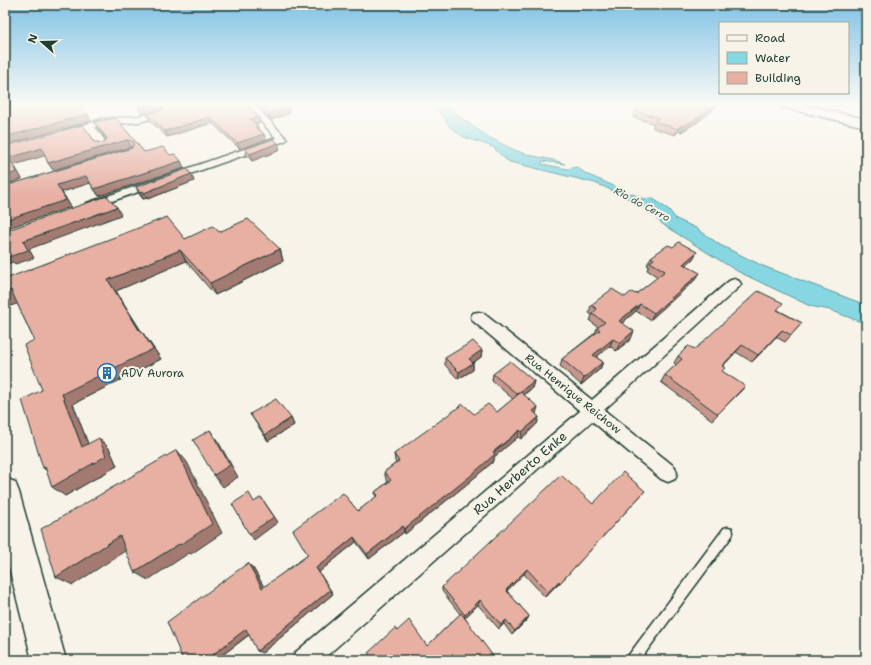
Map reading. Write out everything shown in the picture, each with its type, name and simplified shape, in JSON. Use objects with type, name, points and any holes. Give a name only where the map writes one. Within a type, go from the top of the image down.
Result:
[{"type":"main road","points":[[6,504],[49,660]]},
{"type":"street","points":[[96,135],[104,146]]},
{"type":"street","points":[[80,209],[282,138],[279,135]]},
{"type":"street","name":"Rua Herberto Enke","points":[[304,660],[593,410],[734,284]]},
{"type":"street","name":"Rua Henrique Reichow","points":[[478,317],[668,472]]},
{"type":"lane","points":[[632,660],[728,532]]},
{"type":"water","name":"Rio do Cerro","points":[[461,135],[486,135],[514,150],[565,164],[542,161],[542,164],[567,169],[577,167],[586,174],[644,199],[652,198],[669,210],[676,219],[696,228],[720,245],[763,266],[866,305],[866,324],[830,310],[810,306],[737,271],[665,226],[640,205],[616,192],[595,183],[510,162],[493,147]]},
{"type":"building","points":[[46,135],[90,135],[95,142],[104,143],[107,138],[105,135],[130,135],[144,152],[163,147],[170,155],[175,154],[181,161],[94,189],[86,176],[57,185],[66,200],[5,220],[5,186],[132,148],[134,143],[127,140],[48,163],[42,148],[9,158],[17,172],[5,176],[5,146]]},
{"type":"building","points":[[229,135],[261,135],[237,143]]},
{"type":"building","points":[[273,139],[278,143],[250,154],[245,149]]},
{"type":"building","points":[[187,169],[191,174],[144,193],[143,191],[140,193],[136,187]]},
{"type":"building","points":[[107,196],[117,207],[23,241],[28,250],[9,257],[7,254],[5,255],[5,231]]},
{"type":"building","points":[[167,217],[185,239],[213,226],[219,232],[248,219],[280,249],[210,283],[180,250],[108,280],[139,330],[140,329],[153,349],[62,394],[82,447],[99,438],[106,456],[52,487],[45,467],[43,468],[22,400],[42,390],[24,345],[34,340],[11,290],[5,293],[5,279]]},
{"type":"building","points":[[679,242],[697,252],[683,264],[700,273],[654,313],[640,304],[619,321],[634,331],[620,343],[613,339],[593,355],[603,362],[584,378],[562,359],[600,330],[597,328],[605,322],[592,314],[597,309],[591,305],[612,289],[625,297],[631,292],[636,294],[665,271],[650,262],[654,259],[651,257],[668,245],[673,247]]},
{"type":"building","points":[[758,291],[783,303],[777,310],[802,323],[791,335],[782,330],[758,355],[742,345],[722,366],[725,368],[722,371],[745,386],[718,414],[665,375],[682,359],[678,356],[688,346],[695,349]]},
{"type":"building","points":[[473,341],[482,350],[469,359],[473,363],[459,372],[445,358]]},
{"type":"building","points":[[510,361],[534,381],[517,394],[493,374]]},
{"type":"building","points":[[521,392],[538,407],[533,411],[539,417],[522,432],[520,430],[493,452],[495,454],[468,478],[404,529],[403,526],[367,554],[354,537],[316,568],[330,590],[257,651],[246,629],[206,660],[183,660],[167,622],[248,563],[262,588],[308,555],[293,530],[343,493],[358,511],[378,495],[375,492],[391,480],[384,472],[399,461],[394,454],[463,404],[474,414],[488,404],[497,412]]},
{"type":"building","points":[[276,399],[291,418],[265,435],[250,414]]},
{"type":"building","points":[[210,430],[230,465],[214,475],[193,440]]},
{"type":"building","points":[[177,450],[212,524],[134,572],[120,536],[56,577],[41,529]]},
{"type":"building","points":[[623,472],[645,491],[560,583],[559,581],[548,592],[527,569],[506,590],[529,616],[515,631],[506,620],[501,625],[480,600],[465,615],[442,587],[561,475],[593,504]]},
{"type":"building","points":[[249,493],[254,502],[261,497],[274,517],[249,534],[232,504]]},
{"type":"building","points":[[461,613],[493,656],[489,660],[365,660],[370,655],[368,653],[395,628],[397,631],[409,620],[427,646]]},
{"type":"place","name":"ADV Aurora","points":[[107,373]]}]
